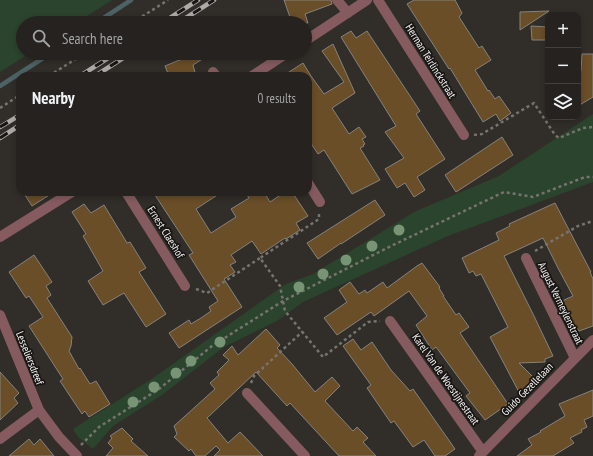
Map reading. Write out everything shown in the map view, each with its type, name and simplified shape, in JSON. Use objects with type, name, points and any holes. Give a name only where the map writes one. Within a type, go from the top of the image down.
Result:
[{"type":"street","points":[[337,0],[348,13]]},
{"type":"street","points":[[312,36],[367,0]]},
{"type":"street","name":"Herman Teirlinckstraat","points":[[378,0],[464,135]]},
{"type":"street","points":[[258,72],[276,60]]},
{"type":"street","points":[[312,189],[320,202]]},
{"type":"street","points":[[0,237],[66,196]]},
{"type":"street","name":"Ernest Claeshof","points":[[129,196],[185,286]]},
{"type":"street","name":"August Vermeylenstraat","points":[[526,258],[575,358]]},
{"type":"street","name":"Lesseliersdreef","points":[[0,316],[39,410],[59,437],[76,454]]},
{"type":"street","name":"Karel Van de Woestijnestraat","points":[[390,321],[481,454]]},
{"type":"street","name":"Guido Gezellelaan","points":[[481,454],[593,340]]},
{"type":"street","points":[[247,393],[305,456]]},
{"type":"street","points":[[0,439],[39,410]]},
{"type":"path","points":[[143,16],[168,0]]},
{"type":"path","points":[[55,72],[74,60]]},
{"type":"path","points":[[0,108],[16,98]]},
{"type":"path","points":[[464,135],[482,134],[534,103],[555,135],[559,138],[583,128],[593,127]]},
{"type":"path","points":[[76,454],[99,427],[158,389],[212,346],[283,302],[389,247],[504,192],[533,198],[585,177],[593,177]]},
{"type":"path","points":[[185,286],[207,293],[318,219],[320,202]]},
{"type":"path","points":[[526,258],[537,249],[578,226],[593,221]]},
{"type":"path","points":[[260,258],[280,286],[285,311],[323,357],[368,322],[390,321]]},
{"type":"path","points":[[247,393],[254,376],[302,332]]},
{"type":"green space","points":[[0,0],[112,0],[87,16],[16,16],[16,60],[19,60],[0,72]]},
{"type":"green space","points":[[593,114],[593,182],[448,236],[303,302],[277,321],[224,347],[162,395],[113,426],[93,449],[78,437],[73,429],[153,378],[286,284],[313,274],[416,211],[499,176]]},
{"type":"building","points":[[284,0],[331,0],[332,4],[305,14],[306,16],[290,16]]},
{"type":"building","points":[[414,0],[455,0],[462,13],[459,17],[479,48],[482,46],[491,60],[475,70],[488,91],[489,90],[495,99],[499,96],[511,113],[500,121],[496,114],[483,122],[450,68],[449,69],[407,4]]},
{"type":"building","points":[[549,11],[545,12],[545,14],[520,30],[520,12]]},
{"type":"building","points":[[531,26],[545,27],[545,40],[532,40]]},
{"type":"building","points":[[351,31],[356,38],[367,31],[420,111],[416,114],[445,159],[417,177],[425,190],[414,197],[405,183],[397,188],[385,169],[404,158],[385,132],[396,126],[341,37]]},
{"type":"building","points":[[333,44],[355,93],[332,108],[349,134],[359,127],[366,137],[362,139],[365,144],[363,145],[364,146],[360,148],[380,180],[352,194],[324,150],[318,154],[312,145],[312,77],[324,94],[344,82],[322,51]]},
{"type":"building","points":[[582,54],[593,54],[593,97],[581,104],[581,84]]},
{"type":"building","points":[[180,60],[201,60],[193,65],[195,72],[167,72],[165,66]]},
{"type":"building","points":[[303,63],[309,72],[289,72]]},
{"type":"building","points":[[502,137],[513,155],[456,192],[445,175]]},
{"type":"building","points":[[26,196],[48,196],[32,206]]},
{"type":"building","points":[[156,196],[216,196],[196,209],[211,233],[236,217],[231,209],[249,198],[248,196],[266,196],[270,202],[279,196],[295,196],[308,216],[296,223],[300,230],[261,254],[252,241],[231,255],[236,262],[230,265],[235,272],[224,279],[242,307],[179,348],[169,333],[189,320],[191,324],[201,318],[211,311],[209,307],[218,301],[189,255],[193,253]]},
{"type":"building","points":[[375,200],[385,215],[318,259],[307,243]]},
{"type":"building","points":[[555,203],[591,272],[593,279],[593,326],[579,331],[569,314],[568,315],[562,301],[573,296],[543,238],[504,256],[553,356],[545,359],[545,362],[519,363],[538,382],[521,396],[490,337],[508,327],[481,274],[476,276],[473,271],[469,273],[462,258],[499,240],[496,233],[510,226],[509,224]]},
{"type":"building","points":[[84,204],[91,213],[104,205],[127,243],[130,242],[146,268],[139,272],[166,314],[146,327],[124,293],[103,305],[88,281],[103,271],[83,236],[86,234],[72,212]]},
{"type":"building","points":[[34,255],[52,282],[46,286],[51,295],[47,298],[72,337],[69,351],[79,369],[80,368],[90,384],[96,381],[110,404],[89,417],[85,411],[82,414],[60,381],[63,379],[29,326],[43,317],[29,296],[26,298],[9,272]]},
{"type":"building","points":[[422,263],[440,287],[439,288],[443,296],[456,315],[459,313],[469,327],[460,333],[508,404],[485,420],[466,396],[470,393],[436,347],[432,350],[416,325],[427,316],[409,291],[374,316],[371,312],[337,335],[324,318],[347,302],[339,290],[350,282],[359,294],[365,290],[367,293],[383,282],[387,288]]},
{"type":"building","points":[[266,329],[280,345],[277,348],[315,392],[332,377],[340,386],[325,401],[353,431],[357,427],[368,438],[363,442],[376,456],[339,456],[290,403],[287,406],[256,372],[207,418],[228,443],[240,432],[263,456],[214,456],[220,450],[216,446],[205,456],[196,456],[191,449],[189,451],[174,437],[177,434],[174,426],[215,389],[210,383],[219,375],[217,372],[229,360],[223,355],[232,346],[238,355]]},
{"type":"building","points":[[353,339],[361,350],[372,342],[391,370],[410,391],[413,389],[455,449],[445,456],[435,456],[424,440],[413,447],[394,421],[391,423],[367,388],[371,385],[343,346]]},
{"type":"building","points":[[0,372],[19,393],[14,398],[18,403],[0,420]]},
{"type":"building","points":[[593,390],[593,416],[584,420],[587,427],[581,430],[582,432],[570,438],[574,443],[553,456],[517,456],[532,445],[528,439],[565,416],[559,404]]},
{"type":"building","points":[[122,428],[133,439],[131,441],[148,456],[106,456],[113,448],[108,443],[112,438],[110,436]]},
{"type":"building","points":[[29,439],[34,445],[40,439],[54,456],[9,456]]},
{"type":"waterway","points":[[107,16],[131,0]]},
{"type":"waterway","points":[[22,72],[40,60]]},
{"type":"waterway","points":[[0,86],[16,76]]},
{"type":"railway","points":[[173,16],[198,0]]},
{"type":"railway","points":[[189,16],[214,0]]},
{"type":"railway","points":[[86,72],[105,60]]},
{"type":"railway","points":[[101,72],[120,60]]},
{"type":"railway","points":[[0,127],[16,117]]},
{"type":"railway","points":[[0,138],[16,128]]}]
